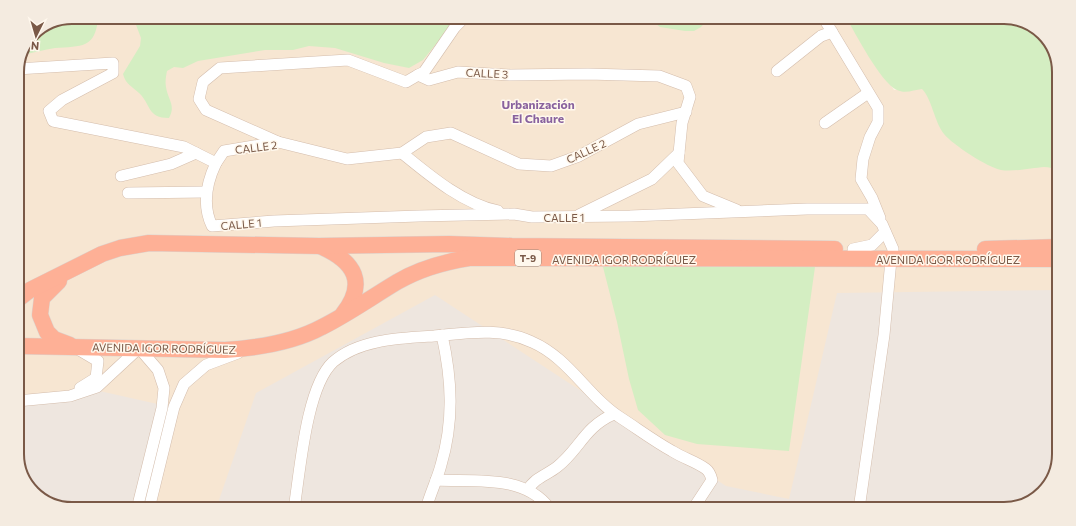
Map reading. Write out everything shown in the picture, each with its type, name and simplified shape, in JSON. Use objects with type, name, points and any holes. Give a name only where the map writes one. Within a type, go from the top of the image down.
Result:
[{"type":"highway","name":"AVENIDA IGOR RODRÍGUEZ","points":[[24,295],[30,290],[92,259],[120,248],[149,243],[319,246],[449,244],[512,246],[853,249],[892,254],[1052,259]]},
{"type":"highway","name":"T-9","points":[[319,246],[337,254],[346,262],[356,279],[356,291],[352,302],[341,316]]},
{"type":"highway","name":"AVENIDA IGOR RODRÍGUEZ","points":[[24,346],[225,350],[256,347],[297,338],[321,328],[411,275],[446,262],[469,258],[892,254],[1052,247]]},
{"type":"highway","name":"T-9","points":[[75,347],[54,339],[47,332],[40,315],[42,298],[50,288],[92,259]]},
{"type":"street","points":[[418,75],[424,72],[458,24]]},
{"type":"street","points":[[827,24],[878,108],[879,114],[863,159],[861,180],[872,198],[884,228],[872,245],[853,249]]},
{"type":"street","points":[[777,71],[821,36],[832,32]]},
{"type":"street","name":"CALLE 3","points":[[278,142],[206,110],[199,99],[203,82],[220,68],[348,60],[406,82],[418,75],[429,80],[458,72],[510,75],[588,74],[659,76],[686,86],[690,97],[686,112]]},
{"type":"street","points":[[24,69],[113,63],[113,73],[62,100],[49,111],[53,120],[184,147],[216,163],[206,192],[128,193]]},
{"type":"street","points":[[825,123],[868,93]]},
{"type":"street","points":[[686,112],[678,163],[703,196],[741,211]]},
{"type":"street","name":"CALLE 2","points":[[216,163],[224,151],[278,142],[347,159],[402,153],[426,137],[451,133],[519,164],[550,166],[579,156],[638,124],[686,112]]},
{"type":"street","points":[[121,176],[171,164],[196,153]]},
{"type":"street","points":[[402,153],[438,182],[486,208],[514,214]]},
{"type":"street","points":[[576,217],[652,179],[679,153]]},
{"type":"street","name":"CALLE 1","points":[[206,192],[206,214],[212,226],[274,221],[514,214],[532,217],[576,217],[807,208],[868,209],[884,228],[892,254]]},
{"type":"street","points":[[860,502],[884,335],[892,254]]},
{"type":"street","points":[[295,502],[312,402],[318,384],[333,362],[351,351],[368,344],[411,337],[491,332],[510,334],[533,342],[564,364],[614,414],[672,451],[704,468],[710,473],[712,480],[697,502]]},
{"type":"street","points":[[428,502],[444,452],[451,415],[449,370],[442,335]]},
{"type":"street","points":[[70,396],[96,378],[98,368],[98,361],[75,347]]},
{"type":"street","points":[[151,502],[174,407],[184,384],[206,365],[256,347]]},
{"type":"street","points":[[24,400],[70,396],[97,387],[139,348],[158,370],[164,388],[162,408],[140,502]]},
{"type":"street","points":[[528,490],[535,481],[564,462],[590,428],[614,414]]},
{"type":"street","points":[[436,480],[502,483],[528,490],[541,498],[544,502]]},
{"type":"shaded area","points":[[70,24],[854,24],[894,90],[921,86],[1052,155],[1052,454],[1051,464],[1047,475],[1040,486],[1028,496],[1010,502],[72,502],[62,501],[51,497],[40,490],[32,481],[25,464],[24,457],[24,69],[29,51],[34,43]]},
{"type":"shaded area","points":[[1052,290],[1052,454],[1049,470],[1040,486],[1028,496],[1010,502],[219,502],[256,393],[435,295],[726,486],[789,499],[837,293]]},
{"type":"shaded area","points":[[95,390],[162,405],[136,502],[62,501],[45,494],[40,490],[32,481],[25,464],[24,400]]},
{"type":"green space","points":[[66,24],[97,24],[94,35],[86,44],[28,54],[34,43],[48,30]]},
{"type":"green space","points":[[136,24],[452,24],[423,60],[409,68],[384,63],[335,48],[309,46],[293,50],[265,50],[198,61],[183,68],[174,67],[167,71],[166,79],[167,92],[172,106],[169,118],[157,116],[153,113],[143,97],[124,78],[123,74],[140,46],[141,38]]},
{"type":"green space","points":[[656,24],[704,24],[694,31],[660,27]]},
{"type":"green space","points":[[850,24],[1004,24],[1014,25],[1031,32],[1044,45],[1051,62],[1052,168],[1044,167],[1001,170],[987,165],[962,149],[948,139],[944,134],[928,98],[922,89],[906,92],[897,90],[891,86],[876,68]]},
{"type":"green space","points":[[603,267],[815,267],[789,451],[697,444],[665,435],[638,410],[629,379],[617,322]]},
{"type":"district","name":"Urbanización El Chaure","points":[[538,111]]}]
